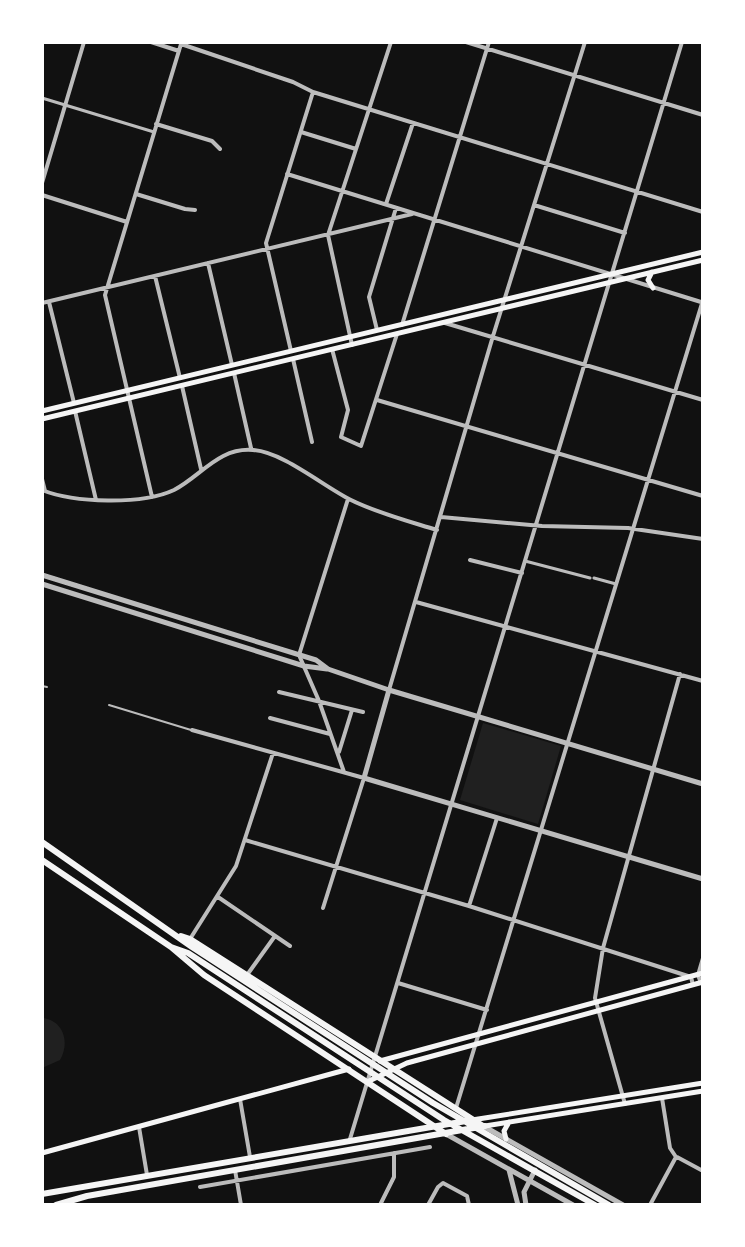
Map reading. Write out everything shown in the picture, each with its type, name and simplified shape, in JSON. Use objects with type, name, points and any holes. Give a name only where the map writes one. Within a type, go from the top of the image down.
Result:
[{"type":"main road","points":[[42,411],[703,252]]},
{"type":"main road","points":[[42,419],[703,260]]},
{"type":"main road","points":[[652,272],[648,280],[653,288]]},
{"type":"main road","points":[[42,842],[444,1120],[595,1205]]},
{"type":"main road","points":[[42,860],[171,947],[204,975],[446,1134]]},
{"type":"main road","points":[[190,946],[433,1103],[609,1205]]},
{"type":"main road","points":[[171,947],[190,946],[247,975],[485,1126]]},
{"type":"main road","points":[[377,1059],[480,1035],[701,974]]},
{"type":"main road","points":[[367,1082],[407,1063],[702,983]]},
{"type":"main road","points":[[42,1153],[349,1069]]},
{"type":"main road","points":[[42,1194],[350,1139],[703,1083]]},
{"type":"main road","points":[[56,1205],[87,1196],[703,1091]]},
{"type":"main road","points":[[506,1139],[504,1131],[509,1122]]},
{"type":"main road","points":[[196,1167],[198,1177]]},
{"type":"street","points":[[42,183],[84,42]]},
{"type":"street","points":[[151,42],[179,51]]},
{"type":"street","points":[[352,345],[328,235],[391,42]]},
{"type":"street","points":[[466,42],[488,45],[703,115]]},
{"type":"street","points":[[323,908],[493,336],[585,42]]},
{"type":"street","points":[[350,1139],[377,1059],[682,42]]},
{"type":"street","points":[[152,497],[105,295],[181,43],[293,82],[313,92],[703,212]]},
{"type":"street","points":[[402,325],[488,45]]},
{"type":"street","points":[[291,351],[266,249],[313,92]]},
{"type":"street","points":[[42,98],[154,132]]},
{"type":"street","points":[[386,204],[413,123]]},
{"type":"street","points":[[156,124],[212,141],[220,149]]},
{"type":"street","points":[[300,131],[356,149]]},
{"type":"street","points":[[287,174],[703,301],[456,1110]]},
{"type":"street","points":[[135,194],[195,210]]},
{"type":"street","points":[[42,195],[127,222]]},
{"type":"street","points":[[534,205],[625,233]]},
{"type":"street","points":[[377,330],[369,297],[396,208]]},
{"type":"street","points":[[42,303],[414,213]]},
{"type":"street","points":[[208,263],[232,365]]},
{"type":"street","points":[[155,276],[180,378]]},
{"type":"street","points":[[49,302],[74,403]]},
{"type":"street","points":[[444,322],[703,400]]},
{"type":"street","points":[[332,349],[348,410],[341,437],[362,446],[397,334]]},
{"type":"street","points":[[293,359],[312,442]]},
{"type":"street","points":[[234,373],[252,449]]},
{"type":"street","points":[[182,386],[201,470]]},
{"type":"street","points":[[377,400],[703,496]]},
{"type":"street","points":[[75,411],[96,500]]},
{"type":"street","points":[[42,479],[43,490],[78,500],[152,497],[173,490],[222,455],[252,449],[284,461],[348,499],[437,530]]},
{"type":"street","points":[[344,772],[299,655],[348,499]]},
{"type":"street","points":[[441,517],[633,529],[703,539]]},
{"type":"street","points":[[470,560],[522,573]]},
{"type":"street","points":[[525,561],[616,584]]},
{"type":"street","points":[[328,669],[316,660],[45,576],[44,585],[703,784]]},
{"type":"street","points":[[81,596],[84,588]]},
{"type":"street","points":[[416,602],[703,681]]},
{"type":"street","points":[[187,629],[190,621]]},
{"type":"street","points":[[218,639],[220,631]]},
{"type":"street","points":[[257,651],[259,643]]},
{"type":"street","points":[[625,1104],[595,991],[603,948],[680,674]]},
{"type":"street","points":[[279,692],[363,712]]},
{"type":"street","points":[[338,755],[352,710]]},
{"type":"street","points":[[270,718],[330,734]]},
{"type":"street","points":[[192,730],[703,879]]},
{"type":"street","points":[[190,946],[236,866],[273,753]]},
{"type":"street","points":[[469,906],[497,818]]},
{"type":"street","points":[[245,840],[603,948],[691,977],[693,985]]},
{"type":"street","points":[[218,897],[290,946]]},
{"type":"street","points":[[247,975],[275,936]]},
{"type":"street","points":[[702,983],[703,958]]},
{"type":"street","points":[[398,983],[487,1010]]},
{"type":"street","points":[[662,1098],[670,1148],[676,1157],[703,1171]]},
{"type":"street","points":[[240,1099],[250,1157]]},
{"type":"street","points":[[485,1126],[623,1205]]},
{"type":"street","points":[[139,1127],[147,1175]]},
{"type":"street","points":[[446,1134],[573,1205]]},
{"type":"street","points":[[200,1187],[430,1147]]},
{"type":"street","points":[[380,1205],[394,1177],[394,1153]]},
{"type":"street","points":[[650,1205],[676,1157]]},
{"type":"street","points":[[526,1205],[524,1192],[528,1180],[542,1159]]},
{"type":"street","points":[[509,1169],[518,1205]]},
{"type":"street","points":[[235,1170],[241,1205]]},
{"type":"street","points":[[428,1205],[443,1183],[467,1196],[469,1205]]},
{"type":"lane","points":[[42,686],[47,687]]},
{"type":"lane","points":[[109,705],[192,730]]},
{"type":"shaded area","points":[[483,723],[561,746],[538,824],[460,800]]},
{"type":"shaded area","points":[[42,1018],[56,1023],[60,1028],[64,1047],[60,1060],[42,1068]]}]
